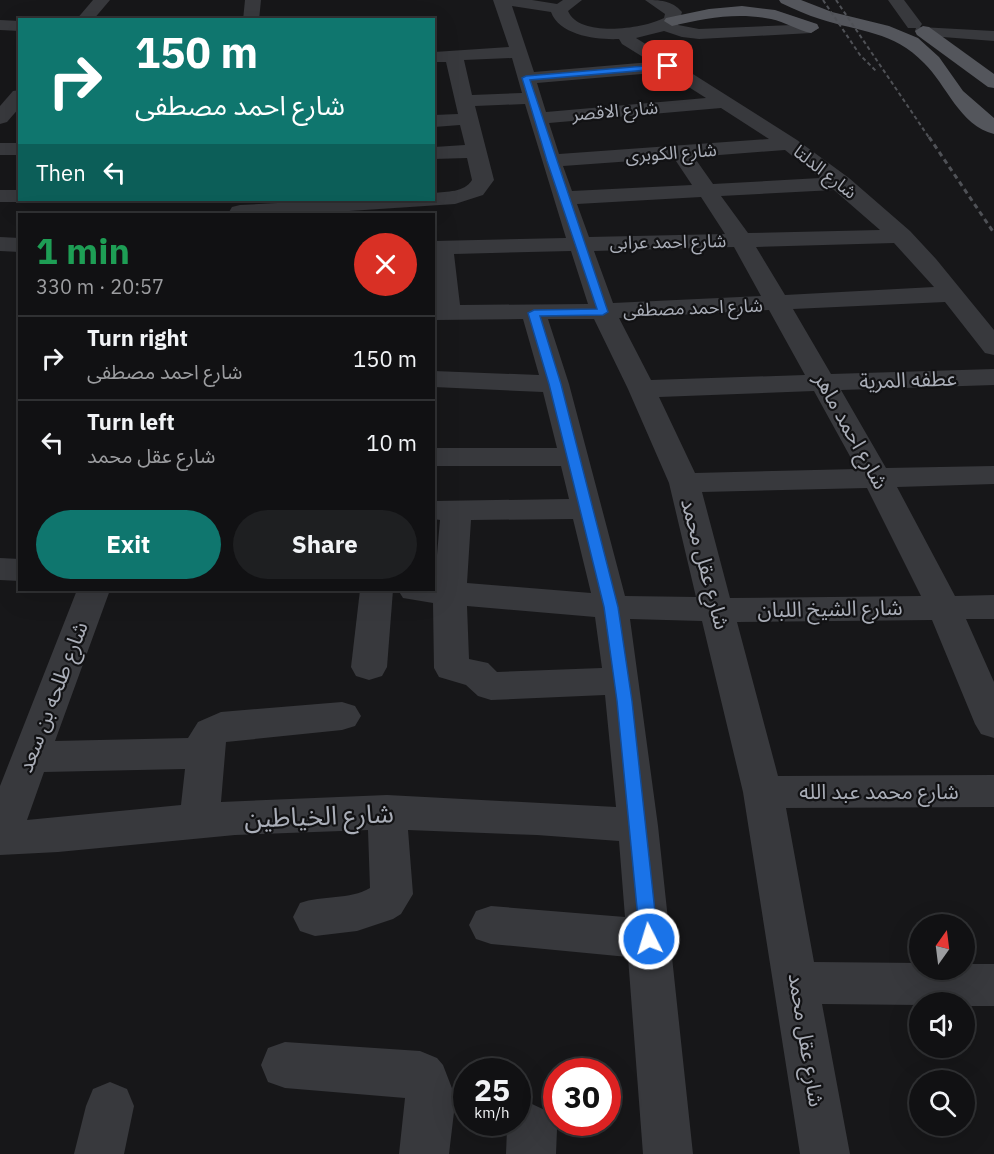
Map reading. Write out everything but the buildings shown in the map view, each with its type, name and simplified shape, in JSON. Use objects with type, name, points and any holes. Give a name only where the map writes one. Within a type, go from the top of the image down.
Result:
[{"type":"main road","points":[[669,18],[749,0]]},
{"type":"main road","points":[[787,0],[826,16],[896,34],[922,49],[956,95],[994,128]]},
{"type":"main road","points":[[830,0],[887,14],[918,28],[994,83]]},
{"type":"main road","points":[[811,28],[847,35],[896,34]]},
{"type":"main road","points":[[956,95],[980,104],[994,106]]},
{"type":"street","points":[[86,18],[102,0]]},
{"type":"street","points":[[251,18],[253,0]]},
{"type":"street","points":[[501,0],[560,9],[574,0]]},
{"type":"street","name":"شارع عقل محمد","points":[[501,0],[505,6],[551,161],[603,312],[642,389],[684,483],[763,792],[825,1154]]},
{"type":"street","points":[[653,0],[682,32],[699,34],[811,28]]},
{"type":"street","points":[[896,0],[918,28],[994,36]]},
{"type":"street","points":[[560,9],[559,14],[562,19],[581,28],[627,33],[642,32],[669,18]]},
{"type":"street","points":[[0,25],[18,26]]},
{"type":"street","name":"شارع الدلتا","points":[[627,33],[628,39],[728,102],[790,144],[841,183],[902,236],[994,347]]},
{"type":"street","points":[[435,199],[470,194],[481,186],[482,174],[477,150],[459,98],[454,56]]},
{"type":"street","points":[[435,57],[454,56],[529,86]]},
{"type":"street","points":[[435,120],[459,98],[668,66]]},
{"type":"street","name":"شارع الاقصر","points":[[529,86],[669,107],[728,102]]},
{"type":"street","points":[[0,118],[18,96]]},
{"type":"street","points":[[669,107],[683,122]]},
{"type":"street","name":"شارع الكوبرى","points":[[551,161],[790,144]]},
{"type":"street","points":[[0,149],[18,149]]},
{"type":"street","points":[[435,153],[477,150]]},
{"type":"street","name":"شارع احمد ماهر","points":[[681,153],[705,191],[741,240],[780,304],[877,478],[944,607],[994,724]]},
{"type":"street","points":[[564,198],[841,183]]},
{"type":"street","points":[[0,196],[18,196]]},
{"type":"street","points":[[240,209],[392,201]]},
{"type":"street","name":"شارع احمد عرابى","points":[[438,248],[902,236]]},
{"type":"street","points":[[0,244],[18,245]]},
{"type":"street","points":[[438,248],[441,313]]},
{"type":"street","name":"شارع احمد مصطفى","points":[[441,313],[603,312],[952,294]]},
{"type":"street","points":[[534,313],[555,384],[611,607],[622,681],[638,826],[668,1154]]},
{"type":"street","name":"عطفه المرية","points":[[642,389],[994,377]]},
{"type":"street","points":[[435,379],[555,384]]},
{"type":"street","points":[[435,457],[573,457]]},
{"type":"street","points":[[684,483],[994,475]]},
{"type":"street","points":[[587,509],[445,510],[450,592],[451,665],[456,671],[475,672],[491,686],[622,681]]},
{"type":"street","points":[[0,569],[18,570]]},
{"type":"street","name":"شارع طلحه بن سعد","points":[[0,837],[93,591]]},
{"type":"street","points":[[369,667],[376,591]]},
{"type":"street","name":"شارع الشيخ اللبان","points":[[432,591],[611,607],[718,610],[994,607]]},
{"type":"street","points":[[200,820],[207,738],[215,729],[342,716]]},
{"type":"street","points":[[29,757],[205,753]]},
{"type":"street","name":"شارع محمد عبد الله","points":[[763,792],[994,791]]},
{"type":"street","points":[[315,916],[375,907],[386,903],[392,894],[387,812]]},
{"type":"street","name":"شارع الخياطين","points":[[0,837],[47,837],[200,820],[294,814],[387,812],[552,818],[638,826]]},
{"type":"street","points":[[491,925],[649,939]]},
{"type":"street","points":[[797,983],[994,985]]},
{"type":"street","points":[[285,1065],[420,1075],[427,1081],[430,1097],[424,1154]]},
{"type":"street","points":[[99,1154],[110,1106]]},
{"type":"railway","points":[[823,0],[860,55],[877,72]]},
{"type":"railway","points":[[836,0],[930,139]]},
{"type":"railway","points":[[929,137],[994,233]]},
{"type":"route","points":[[649,939],[622,681],[611,607],[555,384],[534,313],[603,312],[551,161],[526,78],[668,66]]}]
